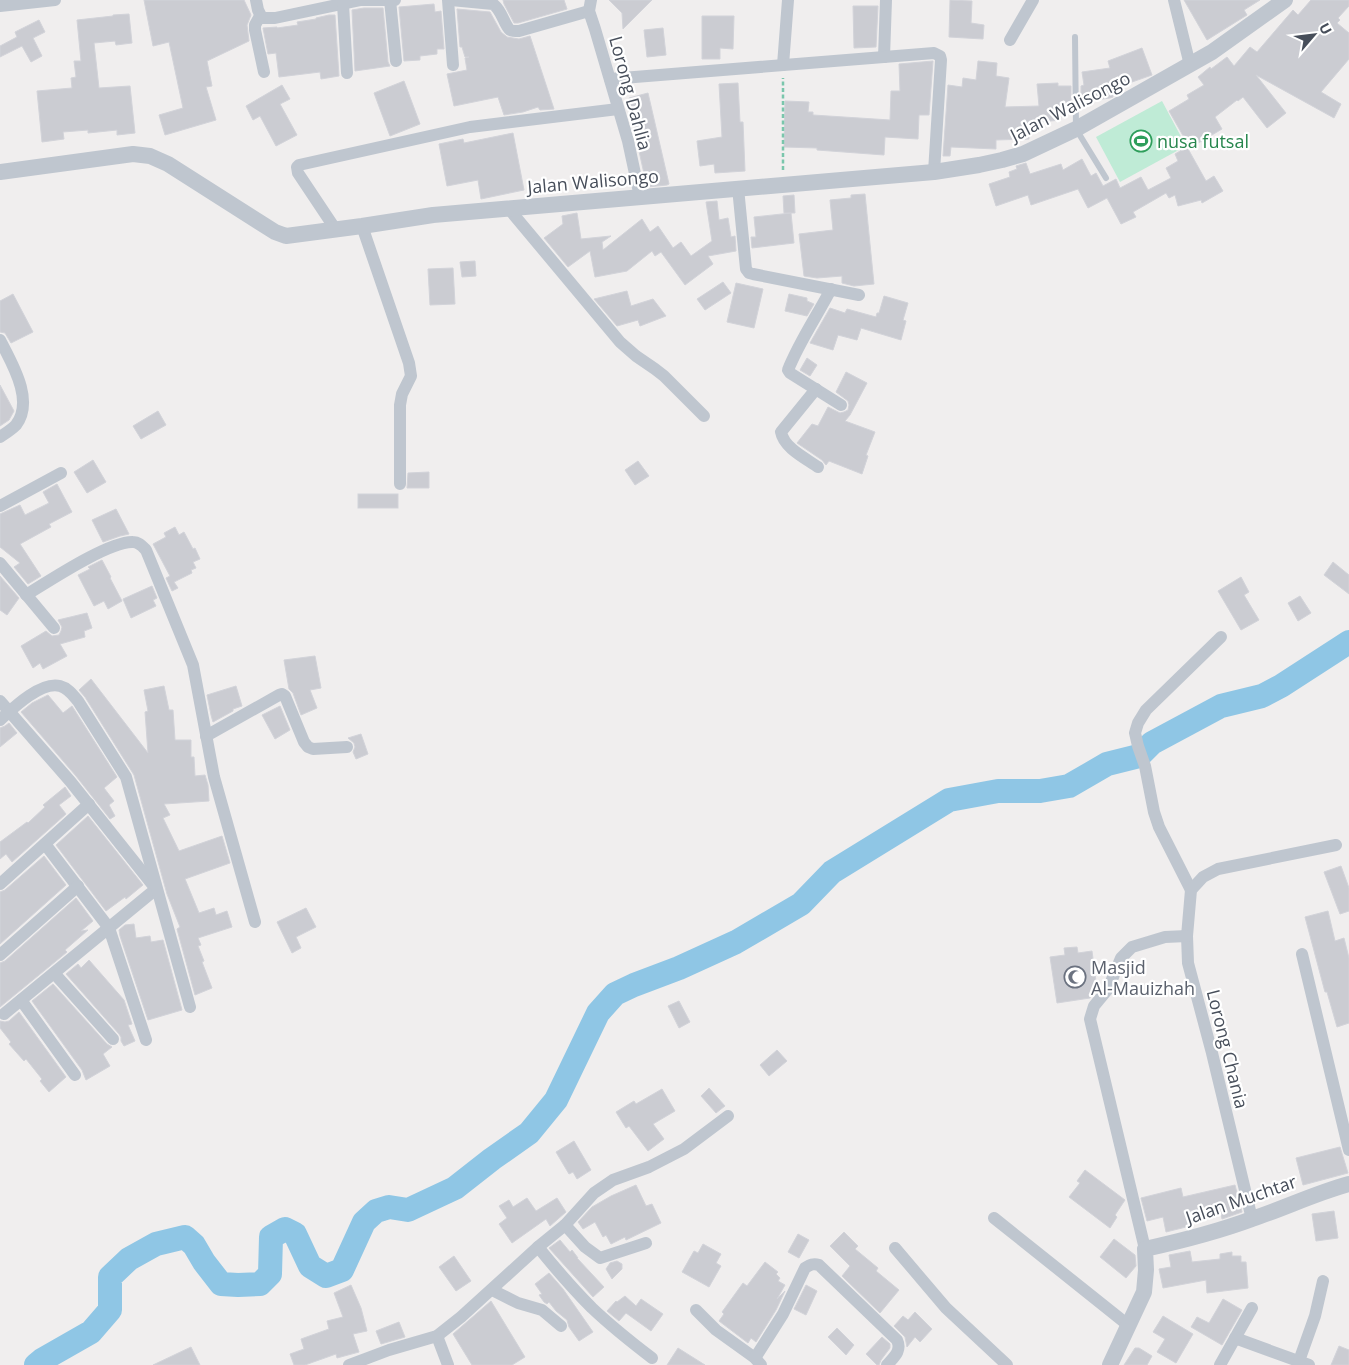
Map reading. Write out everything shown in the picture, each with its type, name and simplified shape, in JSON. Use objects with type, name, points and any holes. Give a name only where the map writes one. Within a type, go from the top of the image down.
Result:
[{"type":"street","points":[[0,6],[55,0]]},
{"type":"street","points":[[256,0],[260,16]]},
{"type":"street","points":[[260,16],[262,18],[275,18],[361,0],[395,0]]},
{"type":"street","points":[[390,0],[396,61]]},
{"type":"street","points":[[454,65],[450,0],[494,4],[508,28],[513,31],[519,31],[590,6]]},
{"type":"street","points":[[784,65],[788,0]]},
{"type":"street","points":[[884,57],[886,0]]},
{"type":"street","points":[[1010,40],[1033,0]]},
{"type":"street","points":[[1174,0],[1190,65]]},
{"type":"street","name":"Jalan Walisongo","points":[[0,172],[133,154],[150,156],[168,164],[281,234],[290,235],[433,215],[934,172],[979,166],[1024,154],[1076,129],[1190,65],[1232,39],[1286,0]]},
{"type":"street","points":[[343,4],[347,73]]},
{"type":"street","name":"Lorong Dahlia","points":[[590,6],[628,141],[640,197]]},
{"type":"street","points":[[260,16],[255,24],[255,30],[264,72]]},
{"type":"street","points":[[610,79],[934,53],[940,56],[941,60],[934,172]]},
{"type":"street","points":[[336,230],[298,173],[297,167],[299,165],[470,126],[618,109]]},
{"type":"street","points":[[738,188],[746,269],[748,272],[859,295]]},
{"type":"street","points":[[509,209],[620,342],[664,376],[704,416]]},
{"type":"street","points":[[362,226],[409,363],[411,374],[402,394],[400,405],[400,484]]},
{"type":"street","points":[[831,289],[788,369],[790,373],[841,405]]},
{"type":"street","points":[[0,340],[18,375],[22,405],[17,424],[0,437]]},
{"type":"street","points":[[816,390],[781,432],[788,446],[818,467]]},
{"type":"street","points":[[0,506],[61,474]]},
{"type":"street","points":[[26,595],[92,557],[124,544],[134,542],[140,544],[146,550],[192,665],[214,777],[255,922]]},
{"type":"street","points":[[0,563],[54,628]]},
{"type":"street","points":[[1221,637],[1152,703],[1141,716],[1135,733],[1145,766],[1159,827],[1192,890],[1203,877],[1218,869],[1336,844]]},
{"type":"street","points":[[4,716],[38,690],[50,686],[61,686],[78,701],[126,777],[190,1007]]},
{"type":"street","points":[[206,736],[282,694],[285,696],[304,742],[308,747],[314,749],[347,747]]},
{"type":"street","points":[[0,701],[4,716],[70,781],[156,889]]},
{"type":"street","points":[[0,884],[89,804]]},
{"type":"street","points":[[45,844],[109,928],[146,1040]]},
{"type":"street","points":[[0,955],[78,886]]},
{"type":"street","points":[[4,1014],[156,889]]},
{"type":"street","name":"Lorong Chania","points":[[1192,890],[1187,936],[1188,963],[1212,1053],[1252,1220]]},
{"type":"street","points":[[1110,1365],[1144,1292],[1145,1249],[1090,1020],[1094,1006],[1108,989],[1121,958],[1132,947],[1164,937],[1187,936]]},
{"type":"street","points":[[1302,954],[1349,1150]]},
{"type":"street","points":[[54,973],[113,1040]]},
{"type":"street","points":[[21,1000],[74,1075]]},
{"type":"street","points":[[349,1365],[388,1350],[437,1336],[565,1225],[594,1193],[614,1180],[649,1167],[684,1149],[728,1116]]},
{"type":"street","name":"Jalan Muchtar","points":[[1145,1249],[1252,1220],[1322,1192],[1349,1184]]},
{"type":"street","points":[[994,1218],[1128,1325]]},
{"type":"street","points":[[565,1225],[585,1247],[600,1258],[646,1243]]},
{"type":"street","points":[[538,1247],[592,1308],[652,1358]]},
{"type":"street","points":[[895,1248],[946,1308],[1007,1365]]},
{"type":"street","points":[[696,1310],[716,1330],[758,1362],[805,1268],[810,1264],[816,1264],[897,1340],[898,1353],[886,1365]]},
{"type":"street","points":[[1235,1338],[1304,1363],[1322,1281]]},
{"type":"street","points":[[492,1290],[518,1303],[542,1310],[561,1326]]},
{"type":"street","points":[[1220,1365],[1252,1308]]},
{"type":"street","points":[[437,1336],[448,1365]]},
{"type":"lane","points":[[1076,36],[1076,129],[1106,178]]},
{"type":"path","points":[[782,184],[784,65]]},
{"type":"green space","name":"nusa futsal","points":[[1162,101],[1186,146],[1120,182],[1096,137]]},
{"type":"building","points":[[144,0],[244,0],[251,15],[247,25],[249,41],[207,61],[212,86],[206,87],[216,120],[165,135],[159,115],[183,108],[169,42],[153,46]]},
{"type":"building","points":[[503,0],[564,0],[567,9],[514,23]]},
{"type":"building","points":[[609,0],[652,0],[623,29],[622,13]]},
{"type":"building","points":[[950,0],[972,1],[971,23],[984,25],[983,39],[949,37]]},
{"type":"building","points":[[1184,0],[1260,0],[1244,10],[1247,15],[1207,40]]},
{"type":"building","points":[[1311,0],[1349,0],[1349,6],[1338,18],[1340,20],[1337,23],[1349,33],[1349,59],[1321,92],[1341,104],[1334,118],[1256,75],[1286,113],[1267,128],[1243,97],[1215,117],[1222,129],[1190,148],[1169,111],[1189,99],[1187,95],[1204,85],[1198,77],[1210,67],[1211,69],[1227,57],[1234,66],[1250,47],[1257,52],[1293,10],[1298,15]]},
{"type":"building","points":[[434,4],[435,12],[441,11],[444,49],[437,49],[437,54],[420,56],[420,60],[404,61],[399,7]]},
{"type":"building","points":[[853,6],[878,6],[876,47],[854,48]]},
{"type":"building","points":[[383,8],[388,62],[390,66],[355,71],[352,10]]},
{"type":"building","points":[[457,9],[490,12],[501,32],[507,37],[519,39],[530,36],[554,109],[540,110],[538,107],[504,115],[498,97],[454,106],[447,74],[467,70],[465,58],[469,57],[465,57],[462,47],[460,47]]},
{"type":"building","points":[[129,14],[132,43],[116,45],[115,41],[94,43],[99,88],[130,86],[135,133],[117,135],[117,130],[88,133],[88,130],[63,132],[64,139],[42,142],[37,91],[72,88],[71,78],[76,77],[74,61],[81,61],[77,20]]},
{"type":"building","points":[[335,15],[339,76],[321,79],[320,72],[279,77],[276,53],[268,54],[263,28],[298,25],[297,22]]},
{"type":"building","points":[[702,16],[734,16],[733,49],[720,48],[720,59],[702,59]]},
{"type":"building","points":[[39,20],[45,32],[33,38],[42,56],[31,62],[22,46],[0,57],[0,46],[17,37],[15,32]]},
{"type":"building","points":[[663,28],[666,55],[647,57],[644,30]]},
{"type":"building","points":[[1142,48],[1152,75],[1112,89],[1113,97],[1081,102],[1081,86],[1084,85],[1082,72],[1110,68],[1108,61]]},
{"type":"building","points":[[933,61],[929,115],[919,115],[918,139],[885,137],[884,155],[817,150],[817,148],[784,147],[785,101],[809,102],[808,112],[813,112],[813,115],[890,120],[891,91],[900,91],[899,64]]},
{"type":"building","points":[[978,61],[997,63],[996,76],[1009,78],[1005,107],[1039,106],[1037,84],[1058,83],[1058,86],[1071,86],[1071,106],[1060,107],[1061,120],[1029,123],[1029,139],[996,140],[996,149],[951,147],[950,156],[943,156],[948,85],[962,87],[963,78],[976,80]]},
{"type":"building","points":[[404,81],[420,124],[390,136],[374,93]]},
{"type":"building","points":[[738,83],[740,122],[743,122],[745,171],[715,173],[714,164],[700,166],[697,141],[722,137],[719,84]]},
{"type":"building","points":[[282,85],[290,99],[280,104],[297,135],[276,146],[260,116],[253,120],[246,106]]},
{"type":"building","points":[[648,93],[669,184],[647,187],[629,98]]},
{"type":"building","points":[[513,133],[524,190],[481,199],[478,180],[447,186],[439,144],[463,139],[464,143]]},
{"type":"building","points":[[1187,147],[1206,181],[1214,176],[1223,191],[1202,203],[1201,200],[1178,206],[1175,195],[1169,198],[1166,193],[1133,212],[1136,217],[1121,224],[1107,198],[1088,208],[1078,189],[1031,205],[1028,195],[996,206],[989,184],[1010,177],[1009,172],[1017,169],[1016,166],[1026,163],[1030,174],[1061,164],[1063,170],[1082,159],[1091,176],[1096,173],[1103,186],[1116,179],[1120,188],[1141,177],[1148,190],[1171,178],[1166,168],[1178,161],[1175,154]]},
{"type":"building","points":[[865,194],[874,284],[854,286],[842,283],[842,276],[817,278],[804,276],[799,234],[833,230],[830,200],[851,198],[851,195]]},
{"type":"building","points":[[794,195],[795,213],[784,213],[783,196]]},
{"type":"building","points":[[717,201],[719,220],[728,218],[731,237],[735,236],[736,251],[708,256],[713,264],[685,285],[661,252],[655,256],[652,251],[627,271],[595,277],[590,251],[568,267],[544,238],[563,224],[562,216],[577,213],[581,239],[611,236],[602,242],[603,250],[642,219],[650,232],[658,226],[673,248],[681,242],[691,256],[712,241],[706,202]]},
{"type":"building","points":[[791,213],[794,243],[752,248],[751,237],[756,237],[754,217]]},
{"type":"building","points":[[475,261],[476,276],[462,277],[460,262]]},
{"type":"building","points":[[453,268],[455,304],[430,305],[428,269]]},
{"type":"building","points":[[723,282],[731,293],[705,310],[697,299]]},
{"type":"building","points":[[736,283],[763,289],[754,328],[727,322]]},
{"type":"building","points":[[627,291],[631,306],[653,299],[666,316],[640,326],[638,320],[617,326],[594,299]]},
{"type":"building","points":[[13,294],[33,332],[11,343],[5,333],[0,332],[0,301]]},
{"type":"building","points":[[789,294],[807,298],[807,301],[814,304],[807,316],[785,311]]},
{"type":"building","points":[[884,296],[908,303],[903,320],[906,321],[901,340],[861,328],[857,340],[838,335],[833,350],[810,343],[830,308],[845,313],[847,309],[876,317]]},
{"type":"building","points":[[807,358],[817,365],[810,376],[800,370]]},
{"type":"building","points":[[846,372],[867,383],[845,421],[875,432],[866,455],[868,456],[862,474],[829,461],[826,465],[822,460],[797,443],[812,424],[818,426],[828,407],[840,413],[848,410],[848,401],[836,392]]},
{"type":"building","points":[[0,385],[14,411],[9,420],[0,426]]},
{"type":"building","points":[[158,411],[166,425],[141,439],[133,426]]},
{"type":"building","points":[[93,460],[106,482],[87,493],[74,472]]},
{"type":"building","points":[[638,461],[649,476],[635,485],[625,470]]},
{"type":"building","points":[[429,472],[429,488],[407,488],[408,473]]},
{"type":"building","points":[[57,484],[72,512],[49,524],[51,527],[20,544],[41,576],[28,584],[14,567],[20,563],[0,547],[0,514],[20,505],[25,515],[49,503],[43,492]]},
{"type":"building","points":[[358,494],[398,494],[398,508],[358,508]]},
{"type":"building","points":[[116,509],[129,534],[103,542],[92,520]]},
{"type":"building","points":[[175,527],[179,535],[184,532],[200,559],[193,562],[196,568],[191,570],[192,573],[174,582],[178,588],[172,591],[166,578],[170,576],[153,544],[166,537],[164,533]]},
{"type":"building","points":[[102,560],[122,601],[108,609],[104,601],[94,606],[78,575]]},
{"type":"building","points":[[1333,562],[1349,575],[1349,594],[1324,575]]},
{"type":"building","points":[[0,576],[19,598],[7,615],[0,610]]},
{"type":"building","points":[[1241,577],[1249,592],[1244,595],[1259,620],[1241,630],[1218,591]]},
{"type":"building","points":[[152,586],[157,598],[153,600],[156,606],[131,618],[123,599]]},
{"type":"building","points":[[1300,596],[1311,613],[1298,621],[1288,603]]},
{"type":"building","points":[[87,613],[92,628],[84,631],[85,637],[60,644],[67,656],[43,669],[40,663],[33,668],[21,646],[46,631],[52,636],[59,635],[62,627],[58,620]]},
{"type":"building","points":[[315,656],[321,688],[310,690],[317,708],[301,715],[293,693],[289,689],[284,660]]},
{"type":"building","points":[[91,679],[148,753],[145,712],[148,711],[144,690],[164,686],[169,710],[173,710],[175,740],[191,740],[191,757],[194,757],[195,776],[205,775],[209,801],[164,804],[170,815],[163,818],[179,851],[222,836],[230,863],[185,879],[199,913],[214,908],[216,915],[227,911],[232,927],[198,938],[201,945],[198,946],[204,961],[202,962],[212,988],[195,995],[177,929],[180,927],[167,894],[134,775],[79,690]]},
{"type":"building","points":[[236,686],[242,706],[233,709],[233,711],[213,722],[207,695]]},
{"type":"building","points":[[48,695],[63,713],[72,706],[117,777],[104,788],[114,801],[109,805],[115,816],[110,819],[21,712],[32,703]]},
{"type":"building","points":[[280,706],[290,730],[275,739],[262,715]]},
{"type":"building","points":[[9,723],[17,733],[0,747],[0,728]]},
{"type":"building","points":[[361,734],[368,754],[356,759],[353,752],[354,743],[348,738]]},
{"type":"building","points":[[65,787],[71,796],[59,805],[66,814],[12,862],[6,854],[0,859],[0,842],[28,823],[45,807],[43,805]]},
{"type":"building","points":[[88,816],[143,885],[126,899],[125,897],[106,911],[56,845]]},
{"type":"building","points":[[44,856],[66,885],[0,944],[0,892],[5,890]]},
{"type":"building","points":[[1341,866],[1349,888],[1349,911],[1340,914],[1324,872]]},
{"type":"building","points":[[76,898],[93,921],[81,931],[88,930],[65,950],[67,952],[0,1007],[0,963],[5,961]]},
{"type":"building","points":[[306,908],[316,927],[296,937],[301,948],[292,953],[277,922]]},
{"type":"building","points":[[1328,911],[1335,941],[1344,938],[1349,958],[1349,1023],[1337,1027],[1327,992],[1325,992],[1305,917]]},
{"type":"building","points":[[134,924],[136,938],[150,936],[151,942],[163,940],[182,1010],[148,1020],[119,930],[125,925]]},
{"type":"building","name":"Masjid Al-Mauizhah","points":[[1077,947],[1078,953],[1092,951],[1097,989],[1090,998],[1057,1003],[1050,957],[1065,955],[1064,948]]},
{"type":"building","points":[[89,960],[124,1000],[132,1024],[128,1025],[135,1041],[124,1046],[119,1034],[66,974],[78,964],[81,968]]},
{"type":"building","points":[[53,984],[107,1044],[112,1047],[103,1054],[110,1066],[86,1080],[82,1070],[32,1001]]},
{"type":"building","points":[[679,1001],[690,1022],[679,1028],[668,1006]]},
{"type":"building","points":[[19,1012],[66,1077],[49,1092],[40,1081],[42,1079],[26,1059],[24,1061],[9,1044],[11,1042],[0,1028],[0,1021],[9,1021]]},
{"type":"building","points":[[777,1050],[787,1061],[769,1076],[760,1065]]},
{"type":"building","points":[[709,1088],[725,1106],[716,1113],[701,1096]]},
{"type":"building","points":[[662,1089],[675,1111],[653,1124],[664,1139],[648,1151],[629,1126],[626,1128],[616,1112],[634,1101],[636,1104]]},
{"type":"building","points":[[574,1141],[591,1170],[577,1179],[573,1172],[569,1174],[556,1152]]},
{"type":"building","points":[[1340,1147],[1348,1173],[1303,1185],[1296,1158]]},
{"type":"building","points":[[1085,1170],[1125,1200],[1115,1215],[1117,1217],[1110,1228],[1069,1197],[1080,1183],[1077,1181]]},
{"type":"building","points":[[636,1185],[646,1206],[652,1204],[661,1223],[626,1240],[625,1237],[611,1244],[606,1235],[603,1237],[595,1222],[583,1229],[578,1222],[592,1207]]},
{"type":"building","points":[[1235,1185],[1242,1212],[1222,1219],[1219,1205],[1186,1212],[1190,1226],[1166,1232],[1163,1217],[1147,1221],[1141,1198],[1181,1188],[1183,1197]]},
{"type":"building","points":[[527,1198],[536,1211],[557,1198],[566,1212],[550,1226],[546,1219],[512,1243],[499,1224],[507,1218],[499,1206],[509,1200],[513,1207]]},
{"type":"building","points":[[1334,1211],[1338,1238],[1316,1241],[1312,1214]]},
{"type":"building","points":[[844,1232],[858,1246],[855,1249],[878,1268],[876,1271],[899,1290],[880,1313],[842,1276],[850,1266],[830,1246]]},
{"type":"building","points":[[798,1234],[809,1240],[799,1258],[788,1252]]},
{"type":"building","points":[[1114,1239],[1135,1255],[1136,1266],[1126,1278],[1100,1257]]},
{"type":"building","points":[[560,1240],[570,1252],[572,1250],[604,1287],[593,1297],[549,1248]]},
{"type":"building","points":[[703,1244],[721,1254],[716,1263],[721,1266],[709,1287],[682,1272],[694,1251],[698,1253]]},
{"type":"building","points":[[1190,1251],[1192,1262],[1220,1259],[1220,1254],[1232,1252],[1232,1256],[1241,1256],[1241,1262],[1246,1262],[1248,1288],[1207,1293],[1206,1280],[1163,1288],[1159,1269],[1171,1267],[1169,1255]]},
{"type":"building","points":[[454,1256],[471,1281],[456,1291],[439,1267]]},
{"type":"building","points":[[617,1261],[622,1264],[622,1269],[612,1279],[606,1269],[610,1263]]},
{"type":"building","points":[[765,1262],[778,1272],[776,1274],[780,1278],[778,1281],[785,1285],[777,1299],[785,1291],[776,1310],[756,1342],[751,1338],[748,1343],[719,1321],[724,1314],[722,1312],[743,1283],[747,1286]]},
{"type":"building","points":[[549,1273],[563,1289],[593,1332],[579,1341],[569,1327],[567,1320],[549,1302],[547,1304],[544,1302],[539,1295],[542,1294],[535,1284]]},
{"type":"building","points":[[351,1285],[361,1308],[367,1331],[353,1334],[359,1352],[337,1358],[336,1354],[305,1365],[294,1365],[290,1354],[304,1349],[301,1339],[329,1329],[327,1321],[343,1317],[334,1293]]},
{"type":"building","points":[[806,1285],[817,1291],[806,1315],[794,1309]]},
{"type":"building","points":[[625,1296],[636,1306],[641,1299],[663,1314],[651,1331],[626,1313],[619,1321],[607,1311],[616,1301]]},
{"type":"building","points":[[1223,1299],[1242,1310],[1222,1345],[1191,1327],[1197,1317],[1209,1323]]},
{"type":"building","points":[[491,1301],[525,1357],[512,1365],[472,1365],[453,1334]]},
{"type":"building","points":[[915,1312],[932,1329],[920,1342],[915,1337],[907,1347],[905,1337],[894,1326],[903,1316],[908,1320]]},
{"type":"building","points":[[1163,1316],[1193,1334],[1176,1363],[1157,1352],[1165,1339],[1153,1332]]},
{"type":"building","points":[[399,1322],[405,1337],[381,1344],[376,1331]]},
{"type":"building","points":[[837,1328],[854,1345],[846,1355],[828,1337]]},
{"type":"building","points":[[882,1337],[890,1344],[890,1348],[879,1365],[877,1365],[866,1354]]},
{"type":"building","points":[[1339,1346],[1349,1350],[1349,1365],[1331,1365]]},
{"type":"building","points":[[191,1347],[200,1365],[153,1365]]},
{"type":"building","points":[[678,1348],[705,1365],[667,1365]]},
{"type":"building","points":[[1135,1348],[1139,1348],[1152,1356],[1147,1365],[1124,1365]]},
{"type":"waterway","points":[[36,1365],[91,1332],[110,1310],[110,1277],[129,1259],[156,1244],[185,1237],[194,1245],[221,1284],[260,1284],[270,1274],[271,1237],[285,1229],[295,1234],[310,1266],[326,1276],[342,1270],[364,1222],[376,1211],[389,1207],[408,1210],[455,1188],[529,1133],[556,1100],[598,1013],[615,994],[736,942],[801,904],[832,872],[949,800],[998,791],[1040,791],[1069,786],[1107,764],[1139,756],[1152,743],[1221,706],[1262,696],[1281,686],[1349,642]]},
{"type":"place","name":"nusa futsal","points":[[1141,141]]},
{"type":"place","name":"Masjid Al-Mauizhah","points":[[1075,977]]}]
